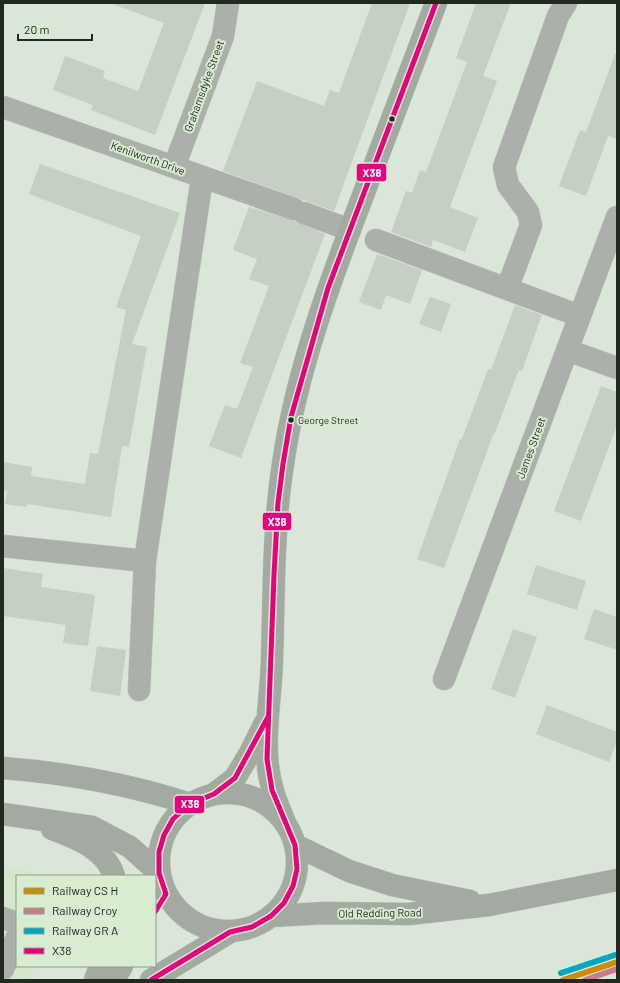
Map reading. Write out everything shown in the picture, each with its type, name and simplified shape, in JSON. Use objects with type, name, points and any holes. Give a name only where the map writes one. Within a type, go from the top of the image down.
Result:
[{"type":"main road","points":[[151,980],[230,932],[252,927],[271,916],[284,903],[293,886],[297,869],[295,845],[285,823],[271,782],[267,759],[272,662],[274,561],[283,464],[291,417],[328,288],[436,3]]},
{"type":"main road","points":[[230,932],[212,930],[192,922],[174,907],[160,903],[159,852],[164,834],[173,820],[190,804],[214,794],[235,778],[268,717]]},
{"type":"main road","points":[[3,768],[105,781],[149,791],[190,804]]},
{"type":"main road","points":[[214,794],[238,793],[257,799],[271,808],[285,823]]},
{"type":"main road","points":[[3,814],[92,827],[130,847],[159,873]]},
{"type":"main road","points":[[3,814],[52,829],[93,847],[104,858],[113,875]]},
{"type":"main road","name":"Old Redding Road","points":[[295,845],[349,871],[392,885],[489,905]]},
{"type":"main road","name":"Old Redding Road","points":[[271,916],[325,914],[409,914],[489,905],[617,880]]},
{"type":"main road","points":[[95,980],[100,967]]},
{"type":"main road","points":[[114,980],[121,967]]},
{"type":"street","name":"Grahamsdyke Street","points":[[174,167],[223,36],[228,3]]},
{"type":"street","points":[[507,289],[531,225],[528,212],[508,186],[504,167],[558,16],[566,3]]},
{"type":"street","name":"Kenilworth Drive","points":[[3,107],[350,230]]},
{"type":"street","points":[[139,690],[145,561],[202,178]]},
{"type":"street","name":"James Street","points":[[444,679],[617,217]]},
{"type":"street","points":[[376,240],[580,316]]},
{"type":"street","points":[[567,350],[617,368]]},
{"type":"street","points":[[3,546],[145,561]]},
{"type":"street","points":[[3,918],[16,923]]},
{"type":"street","points":[[3,969],[16,939]]},
{"type":"shaded area","points":[[3,866],[47,875],[16,875],[16,967],[35,967],[29,980],[3,980]]},
{"type":"building","points":[[115,3],[205,3],[155,135],[91,110],[93,105],[53,90],[65,56],[105,71],[103,78],[138,91],[164,23],[115,5]]},
{"type":"building","points":[[372,3],[410,3],[334,211],[223,171],[257,81],[324,106],[330,90],[339,93]]},
{"type":"building","points":[[476,3],[511,3],[483,76],[497,81],[450,207],[478,218],[465,252],[433,240],[431,247],[391,232],[406,191],[412,193],[420,170],[426,172],[467,62],[456,58]]},
{"type":"building","points":[[615,54],[617,54],[617,139],[608,136],[586,196],[559,186],[580,130],[586,132]]},
{"type":"building","points":[[40,164],[180,213],[132,344],[147,347],[129,447],[122,446],[111,517],[27,504],[26,507],[5,504],[7,491],[3,490],[3,462],[32,467],[31,476],[85,484],[90,453],[98,454],[126,310],[116,307],[141,236],[29,194]]},
{"type":"building","points":[[249,207],[295,221],[325,234],[241,458],[209,446],[225,405],[237,409],[253,367],[240,363],[269,286],[249,279],[257,259],[233,250]]},
{"type":"building","points":[[377,254],[422,270],[410,304],[386,295],[381,310],[359,302]]},
{"type":"building","points":[[430,297],[451,304],[441,332],[419,324]]},
{"type":"building","points":[[515,305],[542,315],[522,371],[519,370],[493,435],[444,568],[417,559],[460,439],[462,439],[488,369],[491,370]]},
{"type":"building","points":[[601,386],[617,392],[617,425],[581,521],[554,511]]},
{"type":"building","points":[[536,565],[586,581],[577,610],[527,594]]},
{"type":"building","points":[[3,568],[43,574],[41,587],[95,595],[88,646],[63,643],[66,625],[3,616]]},
{"type":"building","points":[[594,609],[617,617],[617,650],[584,639]]},
{"type":"building","points":[[513,629],[537,637],[515,698],[491,689]]},
{"type":"building","points":[[97,646],[126,650],[120,696],[90,691]]},
{"type":"building","points":[[547,705],[617,732],[617,741],[609,762],[536,734]]},
{"type":"transit line","name":"X38","points":[[151,980],[230,932],[252,927],[271,916],[284,903],[293,886],[297,869],[295,845],[272,790],[267,759],[274,575],[278,503],[283,464],[291,417],[328,288],[436,3]]},
{"type":"transit line","name":"X38","points":[[156,910],[166,894],[159,873],[159,852],[164,835],[173,819],[190,804],[214,794],[235,778],[268,717]]},
{"type":"transit line","points":[[561,973],[615,955]]},
{"type":"transit line","points":[[563,980],[617,962]]},
{"type":"rail line","name":"Croy","points":[[585,980],[617,969]]},
{"type":"place","name":"George Street","points":[[291,420]]}]
